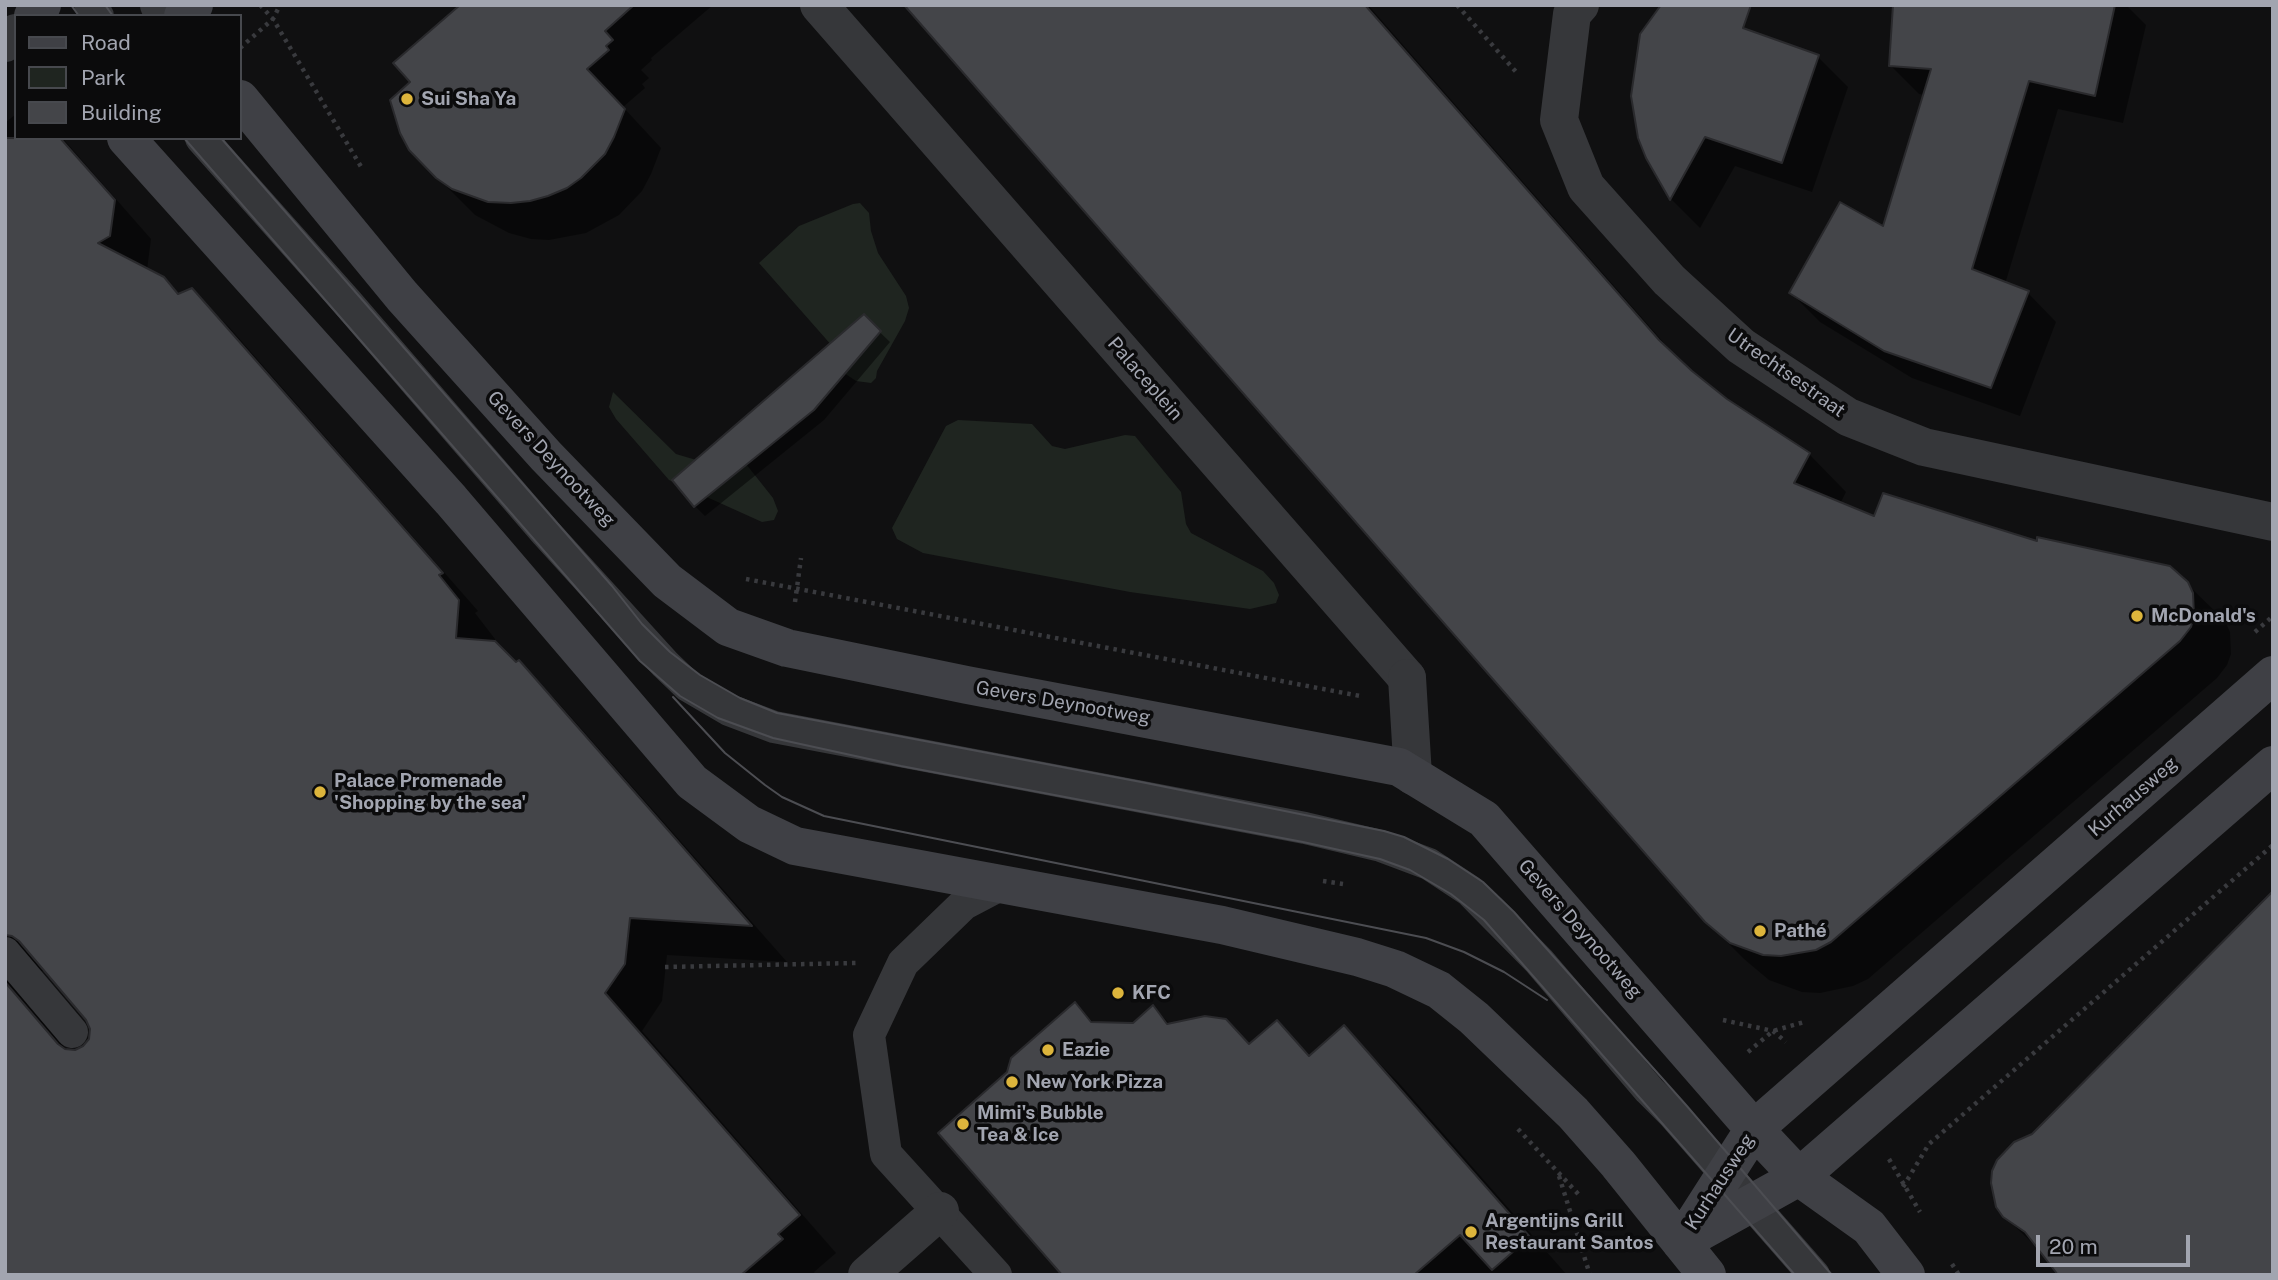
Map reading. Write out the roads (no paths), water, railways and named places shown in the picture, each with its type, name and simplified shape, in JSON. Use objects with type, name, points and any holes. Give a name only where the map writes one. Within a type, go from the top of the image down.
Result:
[{"type":"main road","name":"Gevers Deynootweg","points":[[242,101],[402,296],[538,447],[667,581],[728,627],[800,650],[967,685],[1399,766],[1484,819],[1798,1177],[1869,1227],[1906,1275]]},
{"type":"main road","points":[[128,140],[451,500],[692,782],[749,824],[795,846],[1222,925],[1343,953],[1395,969],[1439,990],[1474,1018],[1573,1113],[1618,1164],[1707,1275]]},
{"type":"main road","name":"Kurhausweg","points":[[1681,1243],[1754,1129],[2273,676]]},
{"type":"main road","name":"Kurhausweg","points":[[1681,1243],[1798,1177],[2273,765]]},
{"type":"street","name":"Palaceplein","points":[[820,5],[1408,696],[1413,776]]},
{"type":"street","name":"Utrechtsestraat","points":[[1576,10],[1559,120],[1586,187],[1669,280],[1741,346],[1848,416],[1924,447],[2273,522]]},
{"type":"street","points":[[867,1275],[940,1211]]},
{"type":"lane","points":[[203,140],[546,533],[688,686],[729,710],[774,727],[1305,828],[1381,846],[1429,864],[1470,891],[1539,961],[1649,1090],[1814,1275]]},
{"type":"lane","points":[[996,1275],[886,1154],[869,1035],[903,962],[964,904],[1002,884]]},
{"type":"lane","points":[[5,953],[72,1032]]},
{"type":"tram line","points":[[71,5],[78,14]]},
{"type":"tram line","points":[[105,5],[112,14]]},
{"type":"tram line","points":[[186,140],[640,661],[680,696],[718,718],[773,738],[901,766],[1303,842],[1380,859],[1410,870],[1451,894],[1484,920],[1795,1275]]},
{"type":"tram line","points":[[223,140],[612,586],[642,624],[670,652],[700,675],[740,698],[777,713],[1384,831],[1404,837],[1448,859],[1483,882],[1514,912],[1686,1105],[1832,1275]]},
{"type":"tram line","points":[[673,697],[725,753],[765,785],[782,797],[824,816],[1426,938],[1464,952],[1504,972],[1547,1000]]},
{"type":"place","name":"Sui Sha Ya","points":[[407,99]]},
{"type":"place","name":"McDonald's","points":[[2137,616]]},
{"type":"place","name":"Palace Promenade 'Shopping by the sea'","points":[[320,792]]},
{"type":"place","name":"Pathé","points":[[1760,931]]},
{"type":"place","name":"KFC","points":[[1118,993]]},
{"type":"place","name":"Eazie","points":[[1048,1050]]},
{"type":"place","name":"New York Pizza","points":[[1012,1082]]},
{"type":"place","name":"Mimi's Bubble Tea & Ice","points":[[963,1124]]},
{"type":"place","name":"Argentijns Grill Restaurant Santos","points":[[1471,1232]]}]
